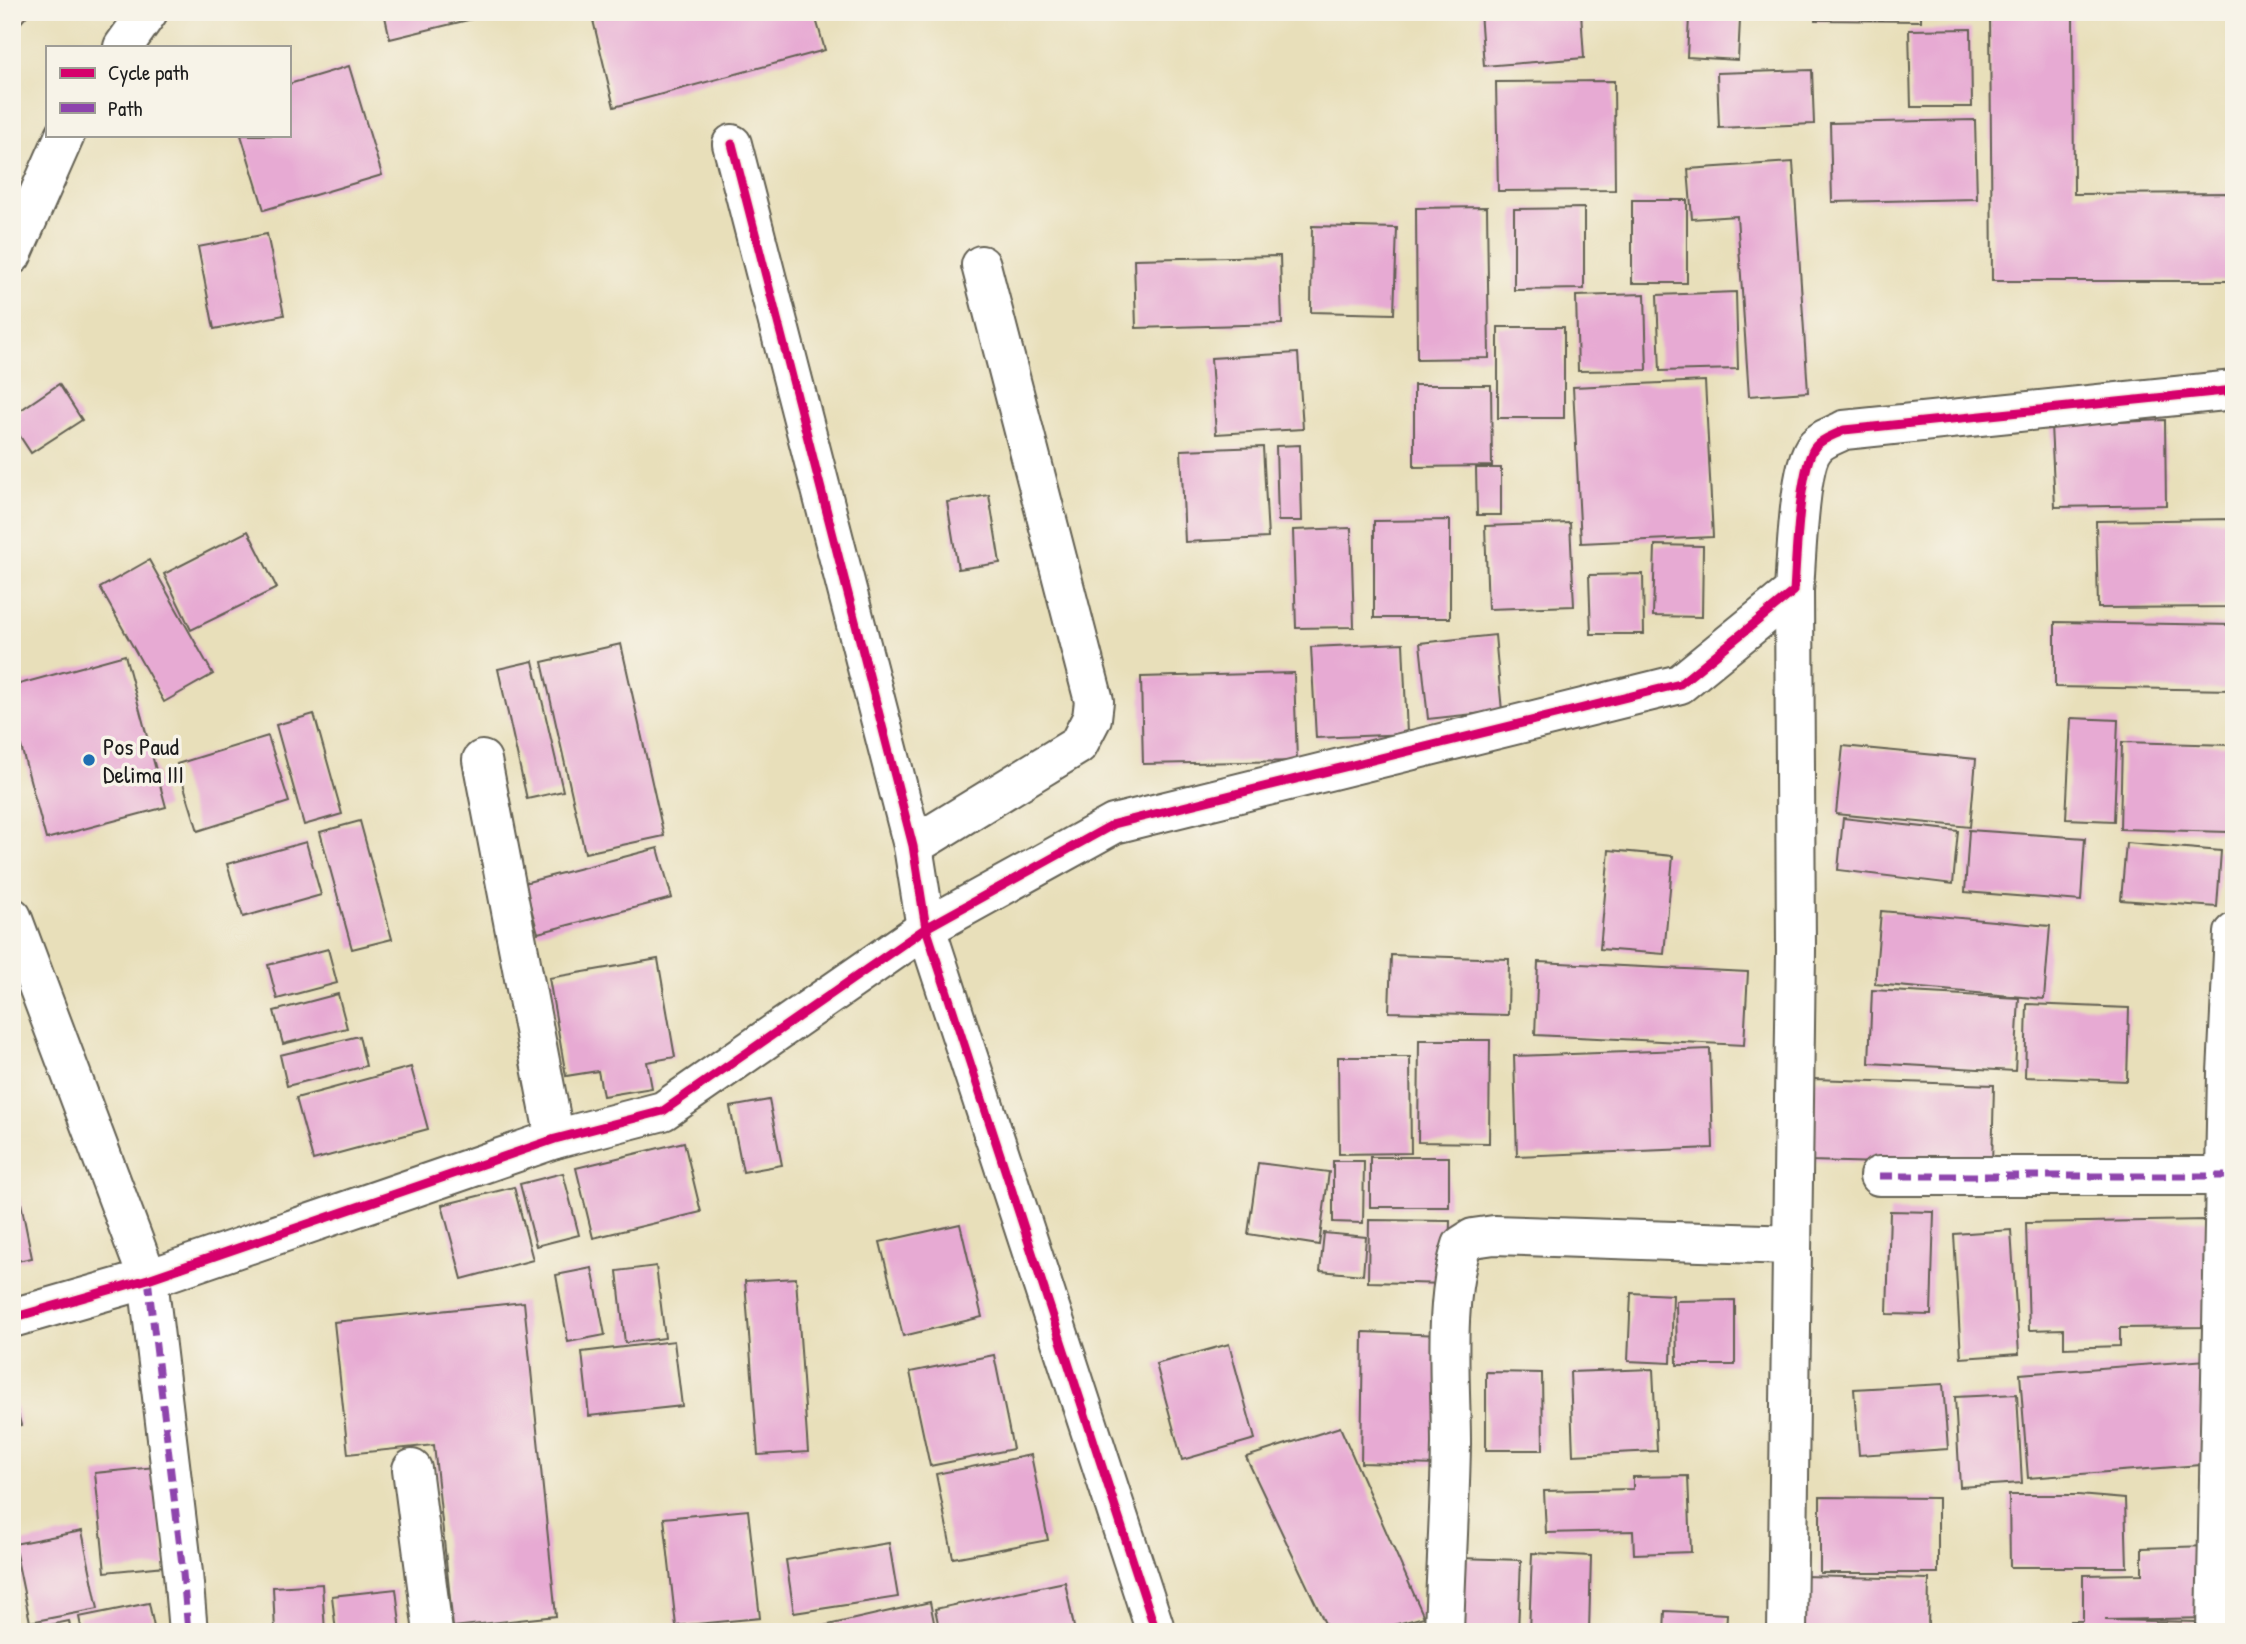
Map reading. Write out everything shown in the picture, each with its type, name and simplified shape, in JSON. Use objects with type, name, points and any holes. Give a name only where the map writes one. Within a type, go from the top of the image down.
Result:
[{"type":"street","points":[[124,46],[148,12]]},
{"type":"street","points":[[12,254],[65,136]]},
{"type":"street","points":[[732,144],[913,846],[926,928],[1156,1632]]},
{"type":"street","points":[[913,846],[1078,745],[1092,718],[1094,701],[981,265]]},
{"type":"street","points":[[1787,1632],[1796,950],[1794,591],[1805,469],[1814,447],[1844,430],[2234,390]]},
{"type":"street","points":[[12,1318],[148,1279],[555,1139],[663,1111],[926,928],[1114,824],[1680,684],[1794,591]]},
{"type":"street","points":[[482,761],[555,1139]]},
{"type":"street","points":[[12,917],[148,1279],[188,1632]]},
{"type":"street","points":[[2216,1632],[2225,1176],[2234,933]]},
{"type":"street","points":[[1879,1176],[2225,1176]]},
{"type":"street","points":[[1444,1632],[1451,1452],[1451,1317],[1462,1245],[1473,1238],[1494,1235],[1793,1245]]},
{"type":"street","points":[[412,1469],[433,1632]]},
{"type":"building","points":[[12,12],[30,12],[12,33]]},
{"type":"building","points":[[384,12],[497,12],[497,13],[390,39]]},
{"type":"building","points":[[591,12],[814,12],[825,50],[614,107]]},
{"type":"building","points":[[1480,12],[1581,12],[1584,58],[1484,66]]},
{"type":"building","points":[[1815,12],[1921,12],[1921,21],[1815,20]]},
{"type":"building","points":[[1990,12],[2073,12],[2074,194],[2234,193],[2234,281],[1992,281]]},
{"type":"building","points":[[1689,17],[1740,20],[1738,60],[1687,57]]},
{"type":"building","points":[[1971,29],[1972,107],[1911,107],[1909,30]]},
{"type":"building","points":[[349,66],[382,175],[264,210],[241,136],[290,136],[290,84]]},
{"type":"building","points":[[1812,70],[1814,124],[1719,128],[1717,73]]},
{"type":"building","points":[[1614,81],[1615,190],[1498,191],[1496,82]]},
{"type":"building","points":[[1975,120],[1977,199],[1832,202],[1830,123]]},
{"type":"building","points":[[1793,162],[1808,392],[1749,396],[1737,216],[1692,219],[1688,169]]},
{"type":"building","points":[[1632,200],[1687,200],[1687,283],[1632,283]]},
{"type":"building","points":[[1487,207],[1489,358],[1417,359],[1416,208]]},
{"type":"building","points":[[1584,208],[1584,289],[1514,290],[1514,209]]},
{"type":"building","points":[[1312,226],[1397,228],[1394,314],[1311,312]]},
{"type":"building","points":[[267,234],[284,315],[214,329],[198,247]]},
{"type":"building","points":[[1280,256],[1282,324],[1136,328],[1134,259]]},
{"type":"building","points":[[1736,292],[1738,369],[1660,371],[1657,295]]},
{"type":"building","points":[[1645,294],[1647,370],[1578,371],[1576,296]]},
{"type":"building","points":[[1498,327],[1564,327],[1564,418],[1498,418]]},
{"type":"building","points":[[1298,353],[1303,429],[1216,434],[1211,358]]},
{"type":"building","points":[[1705,381],[1713,537],[1581,543],[1573,387]]},
{"type":"building","points":[[59,384],[82,420],[31,453],[12,424],[12,416]]},
{"type":"building","points":[[1414,385],[1491,385],[1492,466],[1414,467]]},
{"type":"building","points":[[2165,420],[2166,505],[2055,507],[2051,425]]},
{"type":"building","points":[[1300,445],[1302,521],[1278,521],[1276,446]]},
{"type":"building","points":[[1263,447],[1268,538],[1185,542],[1181,450]]},
{"type":"building","points":[[1476,468],[1501,468],[1501,515],[1477,515]]},
{"type":"building","points":[[989,495],[1000,563],[958,569],[947,502]]},
{"type":"building","points":[[2234,519],[2234,607],[2098,608],[2096,521]]},
{"type":"building","points":[[1450,520],[1450,618],[1374,618],[1374,521]]},
{"type":"building","points":[[1570,523],[1574,606],[1488,609],[1485,526]]},
{"type":"building","points":[[1351,528],[1354,627],[1296,628],[1293,530]]},
{"type":"building","points":[[248,531],[277,588],[191,630],[164,574]]},
{"type":"building","points":[[1655,545],[1703,546],[1702,617],[1653,616]]},
{"type":"building","points":[[149,560],[213,674],[164,702],[100,588]]},
{"type":"building","points":[[1643,574],[1644,634],[1591,634],[1589,575]]},
{"type":"building","points":[[2055,622],[2234,625],[2234,690],[2055,687]]},
{"type":"building","points":[[1495,635],[1502,711],[1428,719],[1420,643]]},
{"type":"building","points":[[1403,643],[1407,734],[1316,738],[1311,647]]},
{"type":"building","points":[[621,644],[664,836],[585,853],[542,662]]},
{"type":"building","name":"Pos Paud Delima III","points":[[125,655],[166,807],[46,839],[12,713],[12,686]]},
{"type":"building","points":[[533,661],[563,791],[527,799],[498,669]]},
{"type":"building","points":[[1294,673],[1297,761],[1143,764],[1141,677]]},
{"type":"building","points":[[314,714],[342,814],[304,825],[276,725]]},
{"type":"building","points":[[2071,718],[2118,720],[2114,821],[2066,819]]},
{"type":"building","points":[[268,736],[289,802],[198,831],[177,764]]},
{"type":"building","points":[[2122,742],[2231,745],[2229,832],[2120,829]]},
{"type":"building","points":[[1843,746],[1976,759],[1970,827],[1836,814]]},
{"type":"building","points":[[1843,818],[1958,831],[1953,884],[1838,870]]},
{"type":"building","points":[[360,821],[392,939],[352,949],[320,832]]},
{"type":"building","points":[[1969,830],[2085,838],[2081,901],[1965,892]]},
{"type":"building","points":[[306,842],[321,895],[243,917],[227,864]]},
{"type":"building","points":[[2126,843],[2221,851],[2217,907],[2121,900]]},
{"type":"building","points":[[658,848],[672,898],[538,933],[524,883]]},
{"type":"building","points":[[1609,850],[1673,856],[1664,954],[1600,949]]},
{"type":"building","points":[[1881,911],[2050,926],[2044,999],[1875,984]]},
{"type":"building","points":[[328,949],[337,983],[277,999],[268,965]]},
{"type":"building","points":[[1391,955],[1509,959],[1508,1015],[1389,1012]]},
{"type":"building","points":[[658,959],[675,1057],[647,1062],[652,1088],[603,1096],[598,1071],[566,1076],[549,978]]},
{"type":"building","points":[[1538,962],[1748,972],[1744,1045],[1535,1035]]},
{"type":"building","points":[[1872,990],[2019,998],[2015,1071],[1869,1063]]},
{"type":"building","points":[[338,994],[347,1028],[283,1044],[274,1011]]},
{"type":"building","points":[[2027,1004],[2129,1008],[2127,1081],[2025,1077]]},
{"type":"building","points":[[359,1036],[366,1066],[287,1086],[280,1055]]},
{"type":"building","points":[[1419,1040],[1490,1040],[1489,1143],[1418,1142]]},
{"type":"building","points":[[1710,1049],[1713,1148],[1517,1156],[1514,1056]]},
{"type":"building","points":[[1338,1057],[1410,1057],[1411,1153],[1339,1154]]},
{"type":"building","points":[[411,1067],[428,1129],[313,1160],[296,1098]]},
{"type":"building","points":[[1813,1079],[1994,1085],[1992,1166],[1810,1161]]},
{"type":"building","points":[[769,1100],[782,1165],[743,1172],[730,1107]]},
{"type":"building","points":[[684,1142],[701,1212],[593,1238],[576,1168]]},
{"type":"building","points":[[1370,1157],[1449,1157],[1449,1207],[1370,1207]]},
{"type":"building","points":[[1333,1161],[1364,1161],[1363,1223],[1333,1222]]},
{"type":"building","points":[[1258,1163],[1329,1172],[1319,1245],[1248,1234]]},
{"type":"building","points":[[563,1173],[579,1235],[536,1246],[520,1184]]},
{"type":"building","points":[[514,1187],[533,1260],[462,1279],[442,1205]]},
{"type":"building","points":[[20,1198],[32,1258],[12,1262],[12,1199]]},
{"type":"building","points":[[1890,1211],[1934,1212],[1931,1315],[1887,1314]]},
{"type":"building","points":[[1369,1220],[1450,1221],[1448,1284],[1368,1282]]},
{"type":"building","points":[[2206,1220],[2209,1327],[2120,1328],[2120,1346],[2064,1348],[2064,1329],[2029,1330],[2026,1223]]},
{"type":"building","points":[[960,1224],[982,1317],[903,1336],[880,1242]]},
{"type":"building","points":[[2011,1230],[2019,1354],[1961,1358],[1954,1234]]},
{"type":"building","points":[[1324,1233],[1366,1237],[1363,1275],[1320,1271]]},
{"type":"building","points":[[656,1266],[665,1338],[625,1343],[617,1271]]},
{"type":"building","points":[[592,1268],[605,1335],[568,1342],[556,1275]]},
{"type":"building","points":[[796,1278],[808,1452],[758,1455],[745,1281]]},
{"type":"building","points":[[1631,1293],[1673,1295],[1671,1363],[1628,1361]]},
{"type":"building","points":[[1735,1300],[1735,1365],[1677,1365],[1676,1301]]},
{"type":"building","points":[[524,1302],[556,1616],[453,1627],[434,1445],[348,1454],[334,1322]]},
{"type":"building","points":[[1363,1332],[1442,1335],[1439,1465],[1361,1463]]},
{"type":"building","points":[[674,1341],[682,1406],[589,1416],[582,1352]]},
{"type":"building","points":[[1229,1344],[1255,1439],[1182,1460],[1156,1364]]},
{"type":"building","points":[[994,1355],[1013,1449],[930,1466],[910,1372]]},
{"type":"building","points":[[2207,1360],[2214,1464],[2028,1478],[2020,1374]]},
{"type":"building","points":[[1653,1369],[1657,1451],[1573,1455],[1570,1372]]},
{"type":"building","points":[[1486,1372],[1542,1373],[1543,1450],[1486,1450]]},
{"type":"building","points":[[1943,1384],[1948,1449],[1859,1455],[1854,1389]]},
{"type":"building","points":[[12,1392],[21,1425],[12,1427]]},
{"type":"building","points":[[2017,1394],[2022,1483],[1960,1487],[1955,1397]]},
{"type":"building","points":[[1340,1427],[1424,1617],[1367,1632],[1329,1632],[1246,1457]]},
{"type":"building","points":[[1031,1455],[1048,1540],[953,1558],[936,1474]]},
{"type":"building","points":[[155,1467],[165,1566],[105,1572],[95,1473]]},
{"type":"building","points":[[1688,1476],[1691,1552],[1634,1554],[1633,1531],[1546,1533],[1544,1491],[1633,1489],[1633,1477]]},
{"type":"building","points":[[2009,1495],[2078,1495],[2125,1499],[2127,1567],[2010,1567]]},
{"type":"building","points":[[1820,1497],[1938,1498],[1938,1573],[1820,1573]]},
{"type":"building","points":[[748,1510],[760,1618],[676,1626],[664,1518]]},
{"type":"building","points":[[82,1531],[98,1609],[30,1622],[14,1544]]},
{"type":"building","points":[[889,1543],[898,1597],[794,1613],[786,1560]]},
{"type":"building","points":[[2209,1546],[2211,1618],[2105,1620],[2196,1622],[2196,1632],[2070,1632],[2070,1621],[2083,1621],[2083,1575],[2142,1574],[2142,1548]]},
{"type":"building","points":[[1532,1553],[1591,1556],[1589,1632],[1529,1632]]},
{"type":"building","points":[[1460,1558],[1521,1560],[1518,1632],[1458,1632]]},
{"type":"building","points":[[1803,1576],[1929,1579],[1928,1632],[1802,1632]]},
{"type":"building","points":[[1065,1582],[1075,1632],[940,1632],[935,1609]]},
{"type":"building","points":[[322,1584],[325,1632],[275,1632],[273,1587]]},
{"type":"building","points":[[396,1589],[401,1632],[336,1632],[332,1596]]},
{"type":"building","points":[[930,1602],[936,1632],[820,1632],[819,1627]]},
{"type":"building","points":[[149,1603],[155,1632],[82,1632],[79,1617]]},
{"type":"building","points":[[1665,1611],[1727,1614],[1726,1632],[1664,1632]]},
{"type":"building","points":[[69,1621],[71,1632],[22,1632],[22,1631]]},
{"type":"marked path","points":[[1879,1176],[2225,1176]]},
{"type":"marked path","points":[[148,1279],[188,1632]]},
{"type":"cycle path","points":[[732,144],[913,846],[926,928],[1156,1632]]},
{"type":"cycle path","points":[[12,1318],[148,1279],[555,1139],[663,1111],[926,928],[1114,824],[1680,684],[1794,591],[1799,514],[1810,456],[1819,443],[1844,430],[2234,390]]},
{"type":"place","name":"Pos Paud Delima III","points":[[89,760]]}]
